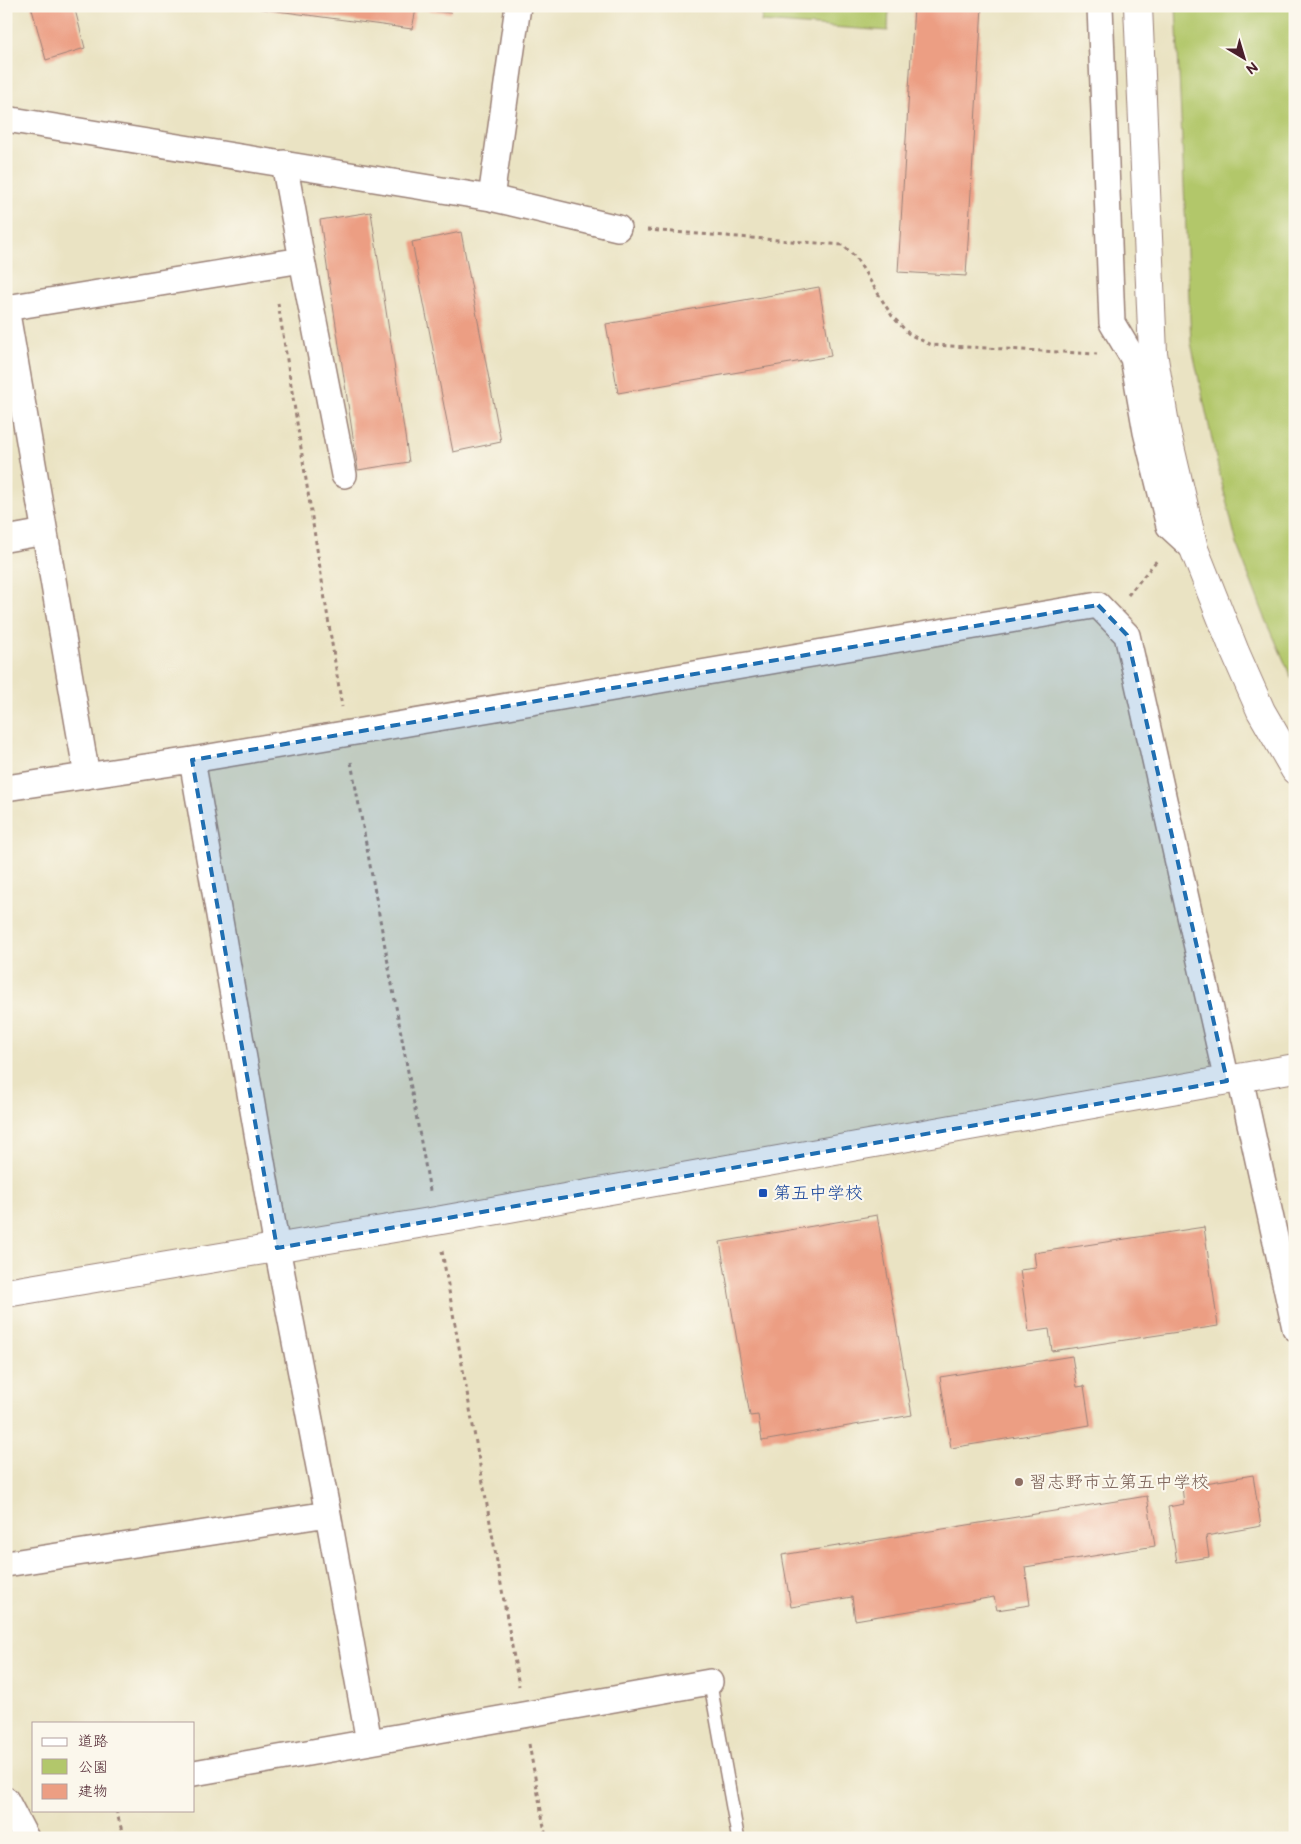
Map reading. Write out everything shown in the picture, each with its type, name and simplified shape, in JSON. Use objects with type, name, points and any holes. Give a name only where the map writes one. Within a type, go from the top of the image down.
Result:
[{"type":"street","points":[[491,198],[518,6]]},
{"type":"street","points":[[1100,6],[1112,323],[1133,358],[1146,432],[1169,526],[1194,549]]},
{"type":"street","points":[[1138,6],[1153,354],[1166,430],[1194,549],[1261,711],[1295,770]]},
{"type":"street","points":[[6,119],[491,198],[618,228]]},
{"type":"street","points":[[284,163],[344,475]]},
{"type":"street","points":[[87,776],[6,308],[302,260]]},
{"type":"street","points":[[6,539],[45,532]]},
{"type":"street","points":[[6,788],[192,760],[1098,606],[1127,635],[1295,1328]]},
{"type":"street","points":[[192,760],[277,1248],[369,1742]]},
{"type":"street","points":[[6,1293],[436,1221],[1295,1068]]},
{"type":"street","points":[[6,1564],[328,1514]]},
{"type":"street","points":[[195,1773],[710,1682]]},
{"type":"street","points":[[6,1800],[26,1838]]},
{"type":"lane","points":[[710,1682],[738,1838]]},
{"type":"path","points":[[618,228],[843,245],[856,258],[892,316],[909,334],[931,345],[1103,355]]},
{"type":"path","points":[[272,265],[346,734],[436,1221],[546,1838]]},
{"type":"path","points":[[1110,617],[1158,558]]},
{"type":"path","points":[[117,1812],[124,1838]]},
{"type":"highlighted area","points":[[1098,605],[1127,635],[1227,1081],[277,1248],[192,760]]},
{"type":"green space","points":[[764,6],[889,6],[888,31],[761,22]]},
{"type":"green space","points":[[1176,6],[1295,6],[1295,686],[1264,615],[1238,548],[1219,472],[1191,343]]},
{"type":"building","points":[[31,6],[74,6],[85,48],[46,60]]},
{"type":"building","points":[[255,6],[452,6],[451,13],[416,9],[412,29],[255,8]]},
{"type":"building","points":[[914,6],[982,6],[966,276],[898,272]]},
{"type":"building","points":[[371,212],[409,462],[358,470],[320,220]]},
{"type":"building","points":[[461,232],[501,442],[453,452],[412,242]]},
{"type":"building","points":[[819,287],[831,356],[618,393],[606,324]]},
{"type":"building","points":[[877,1215],[912,1415],[762,1441],[758,1415],[750,1416],[720,1242]]},
{"type":"building","points":[[1204,1227],[1218,1326],[1052,1351],[1049,1329],[1029,1332],[1020,1270],[1036,1268],[1034,1253]]},
{"type":"building","points":[[1072,1356],[1077,1387],[1084,1386],[1090,1425],[951,1448],[940,1377]]},
{"type":"building","points":[[1253,1475],[1261,1526],[1206,1536],[1209,1557],[1177,1562],[1168,1507],[1184,1504],[1182,1487]]},
{"type":"building","points":[[1147,1496],[1155,1546],[1025,1567],[1030,1605],[997,1610],[994,1597],[855,1620],[852,1597],[791,1607],[782,1555]]},
{"type":"place","name":"第五中学校","points":[[763,1193]]},
{"type":"place","name":"習志野市立第五中学校","points":[[1019,1482]]}]
